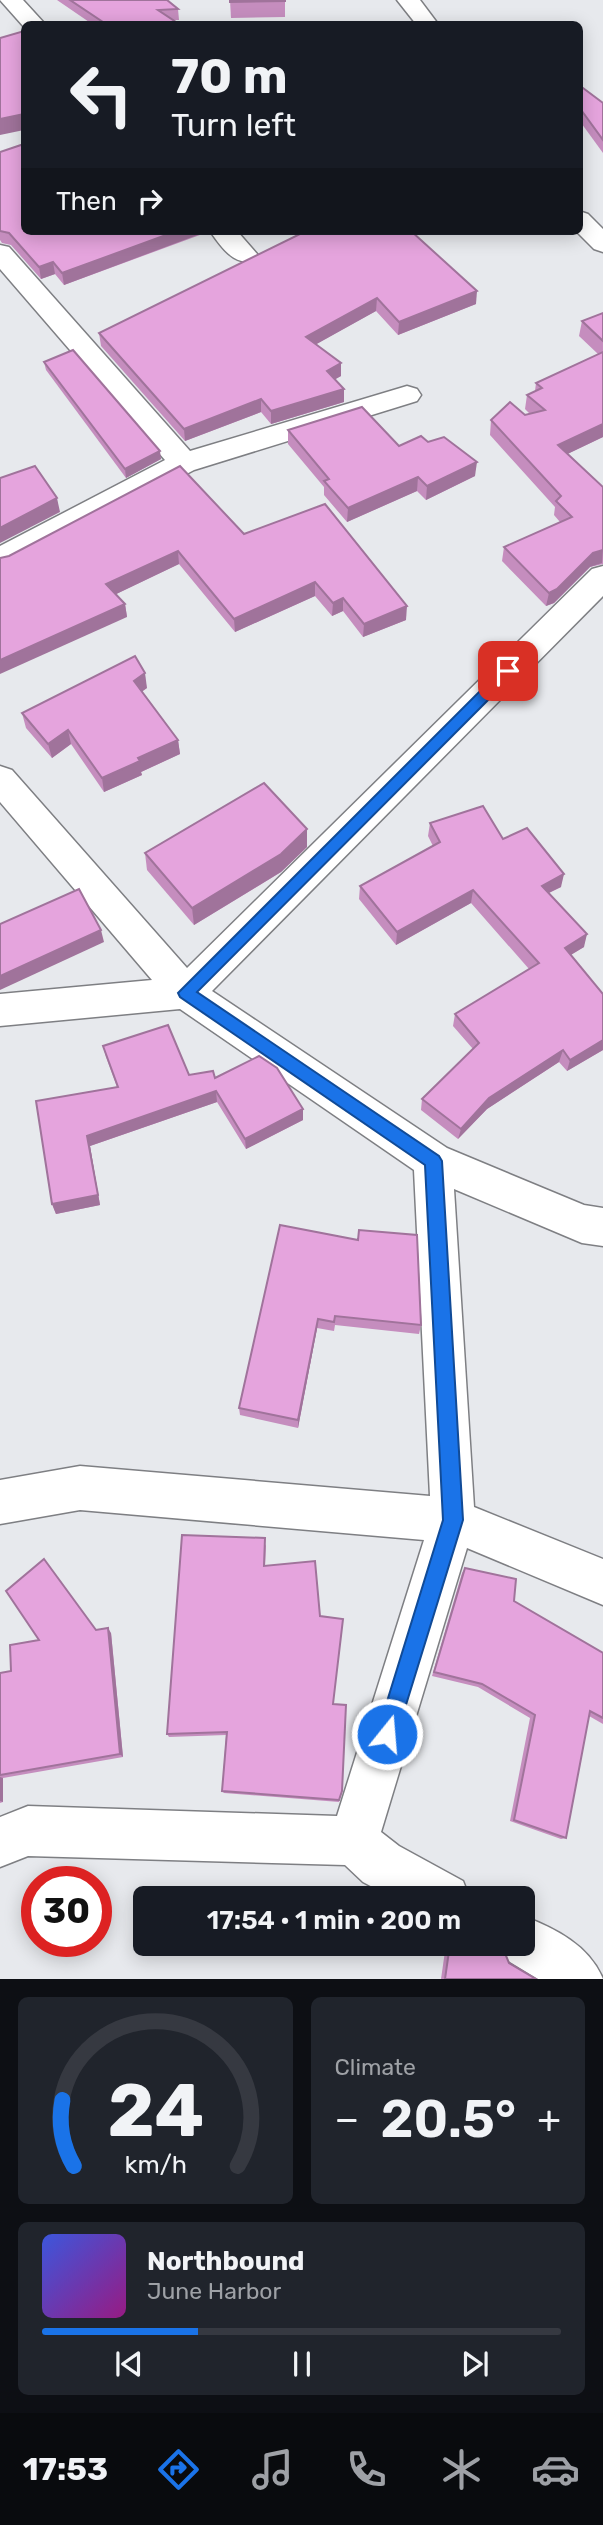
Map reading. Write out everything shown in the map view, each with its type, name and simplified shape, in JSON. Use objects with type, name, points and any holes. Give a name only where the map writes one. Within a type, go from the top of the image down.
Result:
[{"type":"street","points":[[11,0],[31,21]]},
{"type":"street","points":[[408,0],[425,21]]},
{"type":"street","points":[[583,223],[603,244]]},
{"type":"street","points":[[227,235],[245,255]]},
{"type":"street","points":[[0,253],[184,463]]},
{"type":"street","points":[[1,557],[184,463],[407,395]]},
{"type":"street","points":[[0,1010],[186,993],[603,577]]},
{"type":"street","points":[[0,779],[186,993],[433,1161],[582,1224],[603,1227]]},
{"type":"street","points":[[354,1841],[453,1520],[433,1161]]},
{"type":"street","points":[[0,1502],[80,1488],[453,1520],[603,1582]]},
{"type":"street","points":[[0,1842],[27,1831],[354,1841],[381,1864],[421,1886]]},
{"type":"street","points":[[535,1947],[549,1955],[577,1979]]},
{"type":"building","points":[[70,0],[167,0],[178,9],[158,10],[174,21],[102,21]]},
{"type":"building","points":[[285,0],[285,1],[230,2]]},
{"type":"building","points":[[21,32],[21,115],[0,119],[0,38]]},
{"type":"building","points":[[583,88],[603,103],[603,140],[583,112]]},
{"type":"building","points":[[21,145],[21,235],[166,235],[62,273],[53,262],[39,267],[9,233],[0,231],[0,152]]},
{"type":"building","points":[[298,235],[415,235],[477,291],[399,322],[377,298],[306,337],[341,363],[327,371],[344,389],[271,411],[261,399],[184,429],[99,333]]},
{"type":"building","points":[[603,313],[603,341],[582,321]]},
{"type":"building","points":[[73,350],[160,451],[125,469],[44,362]]},
{"type":"building","points":[[603,352],[603,424],[558,445],[603,487],[603,550],[593,553],[557,589],[549,593],[504,547],[572,517],[556,501],[561,496],[491,420],[510,402],[525,415],[545,410],[527,395],[542,388],[536,383]]},
{"type":"building","points":[[362,407],[399,446],[421,436],[428,442],[444,437],[477,462],[427,486],[418,477],[348,508],[324,481],[329,479],[288,430]]},
{"type":"building","points":[[35,466],[57,498],[0,528],[0,478]]},
{"type":"building","points":[[180,466],[244,534],[325,504],[407,606],[364,624],[343,598],[333,603],[315,582],[234,619],[178,551],[106,584],[125,604],[0,660],[0,558],[9,556]]},
{"type":"building","points":[[135,656],[145,673],[134,681],[178,740],[138,758],[140,761],[102,778],[68,730],[48,744],[22,713]]},
{"type":"building","points":[[264,783],[307,829],[281,854],[192,908],[145,853]]},
{"type":"building","points":[[483,806],[503,839],[527,828],[564,874],[542,886],[587,934],[565,948],[603,994],[603,1040],[570,1060],[563,1050],[489,1098],[461,1129],[422,1099],[479,1043],[455,1014],[539,963],[473,890],[397,932],[360,886],[440,842],[430,823]]},
{"type":"building","points":[[79,889],[101,930],[0,976],[0,924]]},
{"type":"building","points":[[168,1025],[189,1075],[213,1071],[215,1078],[259,1056],[277,1068],[303,1109],[245,1139],[216,1091],[87,1136],[98,1195],[52,1204],[36,1101],[118,1087],[103,1046]]},
{"type":"building","points":[[280,1225],[358,1240],[359,1230],[417,1235],[421,1325],[335,1316],[334,1322],[318,1319],[298,1420],[239,1408]]},
{"type":"building","points":[[182,1535],[265,1538],[264,1566],[315,1561],[320,1616],[343,1619],[333,1704],[346,1705],[342,1791],[339,1800],[222,1791],[227,1732],[167,1734]]},
{"type":"building","points":[[44,1559],[96,1630],[108,1628],[120,1754],[0,1775],[0,1673],[11,1671],[10,1645],[39,1640],[6,1591]]},
{"type":"building","points":[[465,1568],[516,1579],[514,1601],[603,1653],[603,1718],[590,1711],[566,1838],[514,1820],[535,1715],[482,1684],[434,1672]]},
{"type":"building","points":[[448,1956],[506,1956],[509,1963],[536,1979],[445,1979]]},
{"type":"route","points":[[387,1734],[453,1520],[433,1161],[186,993],[508,671]]}]
